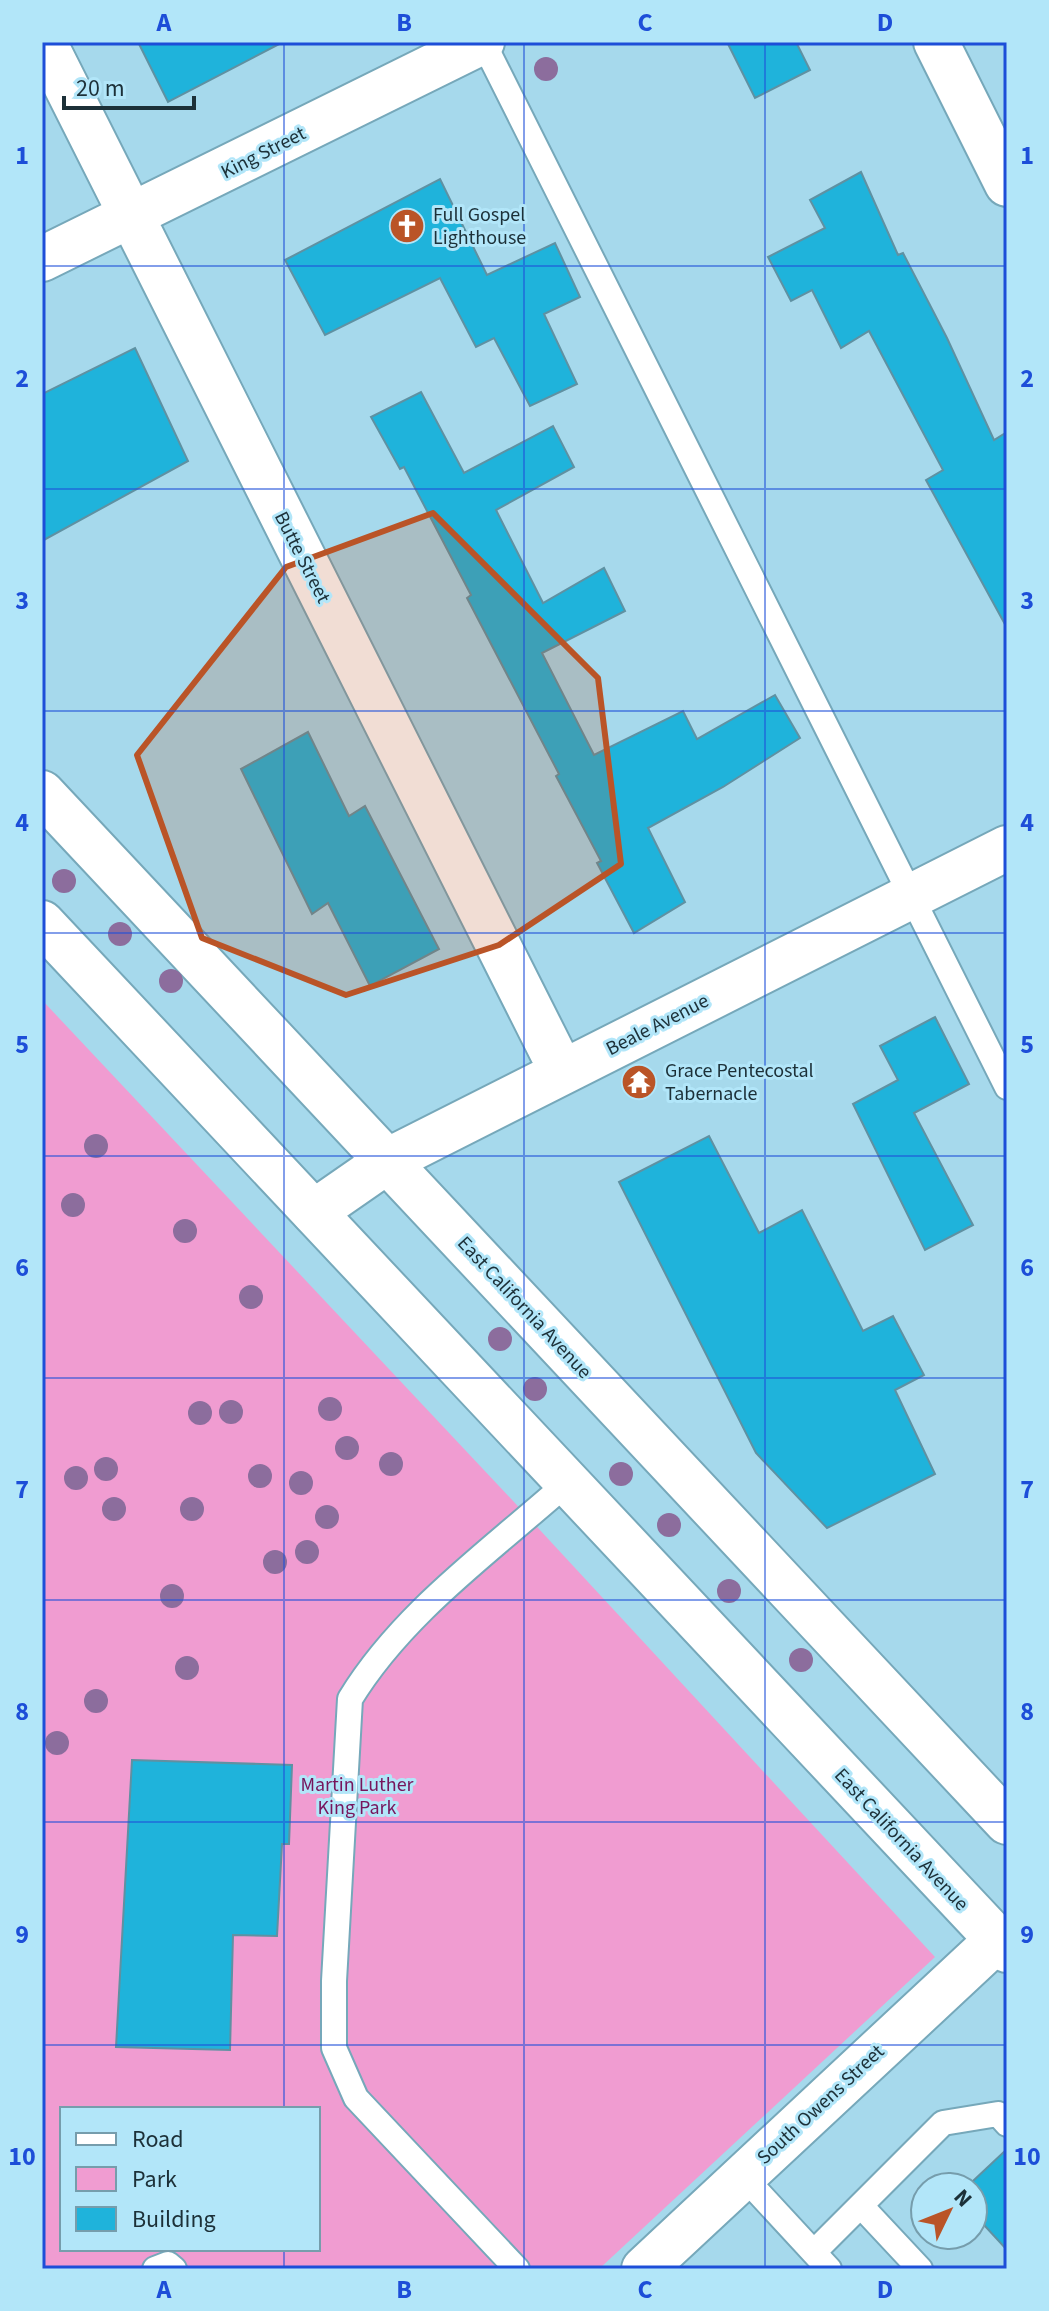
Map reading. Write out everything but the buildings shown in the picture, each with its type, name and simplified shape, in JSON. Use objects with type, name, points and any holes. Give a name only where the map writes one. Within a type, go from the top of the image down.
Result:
[{"type":"street","name":"Butte Street","points":[[44,42],[562,1072]]},
{"type":"street","name":"King Street","points":[[42,259],[483,42]]},
{"type":"street","points":[[936,42],[1007,184]]},
{"type":"street","name":"East California Avenue","points":[[42,793],[1007,1822]]},
{"type":"street","name":"Beale Avenue","points":[[314,1212],[389,1160],[1007,848]]},
{"type":"street","name":"East California Avenue","points":[[42,923],[1004,1941]]},
{"type":"street","name":"South Owens Street","points":[[644,2269],[1004,1941]]},
{"type":"lane","points":[[483,42],[1007,1087]]},
{"type":"lane","points":[[517,2269],[356,2098],[334,2048],[334,1981],[350,1699],[372,1664],[400,1631],[568,1482]]},
{"type":"lane","points":[[743,2176],[822,2261],[862,2207],[943,2123],[998,2114],[1007,2124]]},
{"type":"lane","points":[[862,2207],[920,2269]]},
{"type":"lane","points":[[155,2269],[168,2264],[174,2269]]},
{"type":"highlighted area","points":[[433,513],[598,678],[621,864],[499,945],[346,995],[202,938],[137,755],[286,567]]},
{"type":"green space","name":"Martin Luther King Park","points":[[42,1000],[514,1502],[935,1957],[599,2269],[42,2269]]},
{"type":"place","name":"Full Gospel Lighthouse","points":[[407,226]]},
{"type":"place","name":"Grace Pentecostal Tabernacle","points":[[639,1082]]}]
